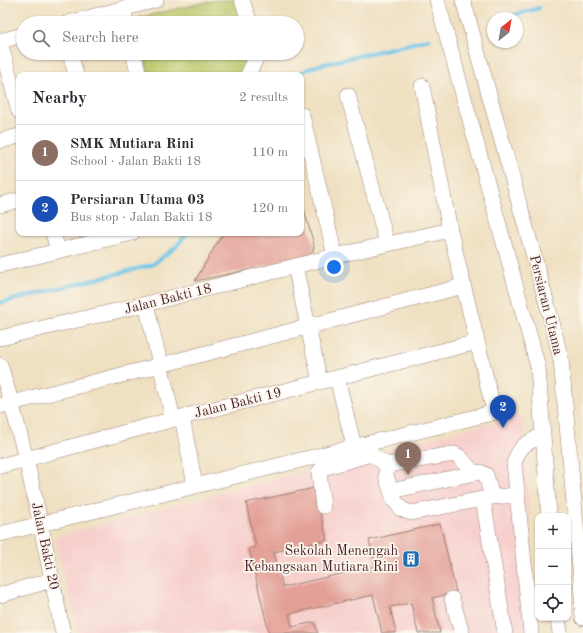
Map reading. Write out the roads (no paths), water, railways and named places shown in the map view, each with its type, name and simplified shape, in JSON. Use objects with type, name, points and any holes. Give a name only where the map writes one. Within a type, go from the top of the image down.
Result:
[{"type":"street","points":[[94,16],[156,0]]},
{"type":"street","points":[[242,0],[248,16]]},
{"type":"street","name":"Persiaran Utama","points":[[437,0],[538,367],[549,513]]},
{"type":"street","name":"Persiaran Utama","points":[[463,0],[552,322],[561,360],[581,579],[583,618]]},
{"type":"street","points":[[123,8],[125,16]]},
{"type":"street","points":[[16,37],[0,41],[16,100]]},
{"type":"street","points":[[72,60],[75,72]]},
{"type":"street","points":[[136,60],[138,72]]},
{"type":"street","points":[[249,72],[255,60]]},
{"type":"street","points":[[0,534],[492,413],[493,407],[450,230],[422,86]]},
{"type":"street","points":[[348,96],[387,244]]},
{"type":"street","points":[[304,124],[335,256]]},
{"type":"street","points":[[0,141],[16,137]]},
{"type":"street","points":[[0,205],[16,201]]},
{"type":"street","name":"Jalan Bakti 18","points":[[0,338],[146,304],[335,256],[450,230]]},
{"type":"street","points":[[54,236],[58,251]]},
{"type":"street","points":[[0,265],[117,236]]},
{"type":"street","points":[[295,266],[320,382]]},
{"type":"street","points":[[6,404],[464,286]]},
{"type":"street","points":[[146,304],[161,365],[178,418],[195,485]]},
{"type":"street","name":"Jalan Bakti 19","points":[[0,466],[178,418],[477,342]]},
{"type":"street","name":"Jalan Bakti 20","points":[[0,365],[6,404],[26,459],[63,633]]},
{"type":"street","points":[[337,378],[354,446]]},
{"type":"street","points":[[531,633],[514,463],[517,452],[525,443],[542,435]]},
{"type":"street","points":[[323,506],[319,472],[323,468],[371,454],[387,465],[454,454],[460,457],[474,474]]},
{"type":"street","points":[[387,465],[386,475],[393,498],[401,509],[411,513],[487,498],[518,495]]},
{"type":"street","points":[[391,490],[480,472],[486,475],[487,498],[505,633]]},
{"type":"street","points":[[0,594],[52,580]]},
{"type":"street","points":[[452,599],[462,633]]},
{"type":"street","points":[[558,621],[560,633]]},
{"type":"waterway","points":[[523,13],[539,8]]},
{"type":"waterway","points":[[301,72],[316,66],[430,39]]},
{"type":"waterway","points":[[0,303],[152,265],[177,246],[185,236]]},
{"type":"place","name":"Persiaran Utama 03","points":[[503,428]]},
{"type":"place","name":"SMK Mutiara Rini","points":[[408,475]]},
{"type":"place","name":"Sekolah Menengah Kebangsaan Mutiara Rini","points":[[411,559]]}]
